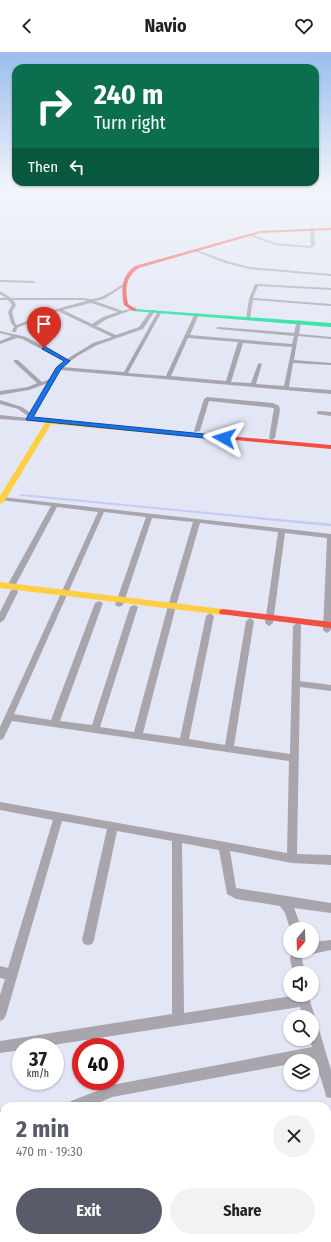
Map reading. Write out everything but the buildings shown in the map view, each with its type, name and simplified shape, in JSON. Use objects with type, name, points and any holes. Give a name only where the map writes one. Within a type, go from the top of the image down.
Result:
[{"type":"street","points":[[197,251],[223,244]]},
{"type":"street","points":[[129,310],[126,305],[124,285],[127,275],[137,267],[224,244]]},
{"type":"street","points":[[274,244],[312,246],[311,252]]},
{"type":"street","points":[[197,251],[249,268],[331,275]]},
{"type":"street","points":[[127,275],[126,279],[129,310]]},
{"type":"street","points":[[16,327],[10,315],[14,305],[9,298],[0,291],[7,283],[13,282],[19,277]]},
{"type":"street","points":[[0,281],[34,282]]},
{"type":"street","points":[[11,334],[16,327],[59,310],[105,297],[124,285]]},
{"type":"street","points":[[248,318],[252,299],[256,286],[258,285],[331,289]]},
{"type":"street","points":[[315,304],[318,289]]},
{"type":"street","points":[[0,299],[81,298],[129,310],[331,325]]},
{"type":"street","points":[[252,299],[331,305]]},
{"type":"street","points":[[59,310],[94,325],[116,337]]},
{"type":"street","points":[[94,325],[105,318],[129,310]]},
{"type":"street","points":[[30,418],[59,368],[67,361],[95,344],[143,327],[154,312]]},
{"type":"street","points":[[125,374],[154,312]]},
{"type":"street","points":[[196,314],[299,322]]},
{"type":"street","points":[[168,377],[196,314]]},
{"type":"street","points":[[286,388],[299,322]]},
{"type":"street","points":[[218,328],[331,338]]},
{"type":"street","points":[[0,332],[17,336],[67,361]]},
{"type":"street","points":[[0,343],[17,336]]},
{"type":"street","points":[[186,336],[295,346]]},
{"type":"street","points":[[228,383],[241,341]]},
{"type":"street","points":[[16,361],[41,384]]},
{"type":"street","points":[[292,361],[331,364]]},
{"type":"street","points":[[253,385],[260,364]]},
{"type":"street","points":[[59,368],[331,392]]},
{"type":"street","points":[[0,393],[29,388],[52,380]]},
{"type":"street","points":[[0,398],[3,402],[20,408],[30,418]]},
{"type":"street","points":[[197,431],[207,399],[277,407],[272,438]]},
{"type":"street","points":[[319,413],[331,414]]},
{"type":"street","points":[[0,417],[30,418],[47,422],[331,447]]},
{"type":"street","points":[[47,422],[56,419],[331,444]]},
{"type":"street","points":[[47,422],[48,423],[1,497],[56,505],[331,536],[329,627]]},
{"type":"street","points":[[0,620],[12,589],[56,505]]},
{"type":"street","points":[[0,737],[102,510]]},
{"type":"street","points":[[120,602],[150,516]]},
{"type":"street","points":[[138,735],[171,609],[197,521]]},
{"type":"street","points":[[269,620],[282,530]]},
{"type":"street","points":[[0,584],[12,589],[329,627]]},
{"type":"street","points":[[0,591],[12,589]]},
{"type":"street","points":[[64,595],[99,603],[120,602],[134,607],[171,609],[250,621],[269,620],[296,626],[329,627]]},
{"type":"street","points":[[54,724],[99,603]]},
{"type":"street","points":[[95,729],[134,607]]},
{"type":"street","points":[[184,742],[210,616]]},
{"type":"street","points":[[229,749],[250,621]]},
{"type":"street","points":[[292,858],[296,626]]},
{"type":"street","points":[[295,683],[331,688]]},
{"type":"street","points":[[9,717],[294,758]]},
{"type":"street","points":[[0,806],[292,858],[331,860]]},
{"type":"street","points":[[0,1015],[59,816]]},
{"type":"street","points":[[88,940],[113,826]]},
{"type":"street","points":[[177,837],[178,1019]]},
{"type":"street","points":[[224,846],[231,891],[284,902],[331,908]]},
{"type":"street","points":[[284,902],[290,911],[294,922]]},
{"type":"street","points":[[319,947],[331,945]]},
{"type":"street","points":[[0,972],[12,974]]},
{"type":"street","points":[[0,1047],[283,1002]]},
{"type":"street","points":[[317,1046],[331,1092]]},
{"type":"street","points":[[86,1102],[112,1091],[319,1052]]},
{"type":"waterway","points":[[21,495],[268,519]]},
{"type":"waterway","points":[[258,518],[331,525]]},
{"type":"traffic: fast","points":[[135,310],[331,325]]},
{"type":"traffic: slow","points":[[0,502],[48,423],[51,422],[227,438]]},
{"type":"traffic: slow","points":[[0,585],[223,612]]},
{"type":"traffic: jam","points":[[135,310],[126,305],[124,283],[128,274],[137,267],[219,244]]},
{"type":"traffic: jam","points":[[227,438],[331,447]]},
{"type":"traffic: jam","points":[[223,612],[331,625]]},
{"type":"route","points":[[44,348],[67,361],[60,366],[30,419],[224,438]]}]
